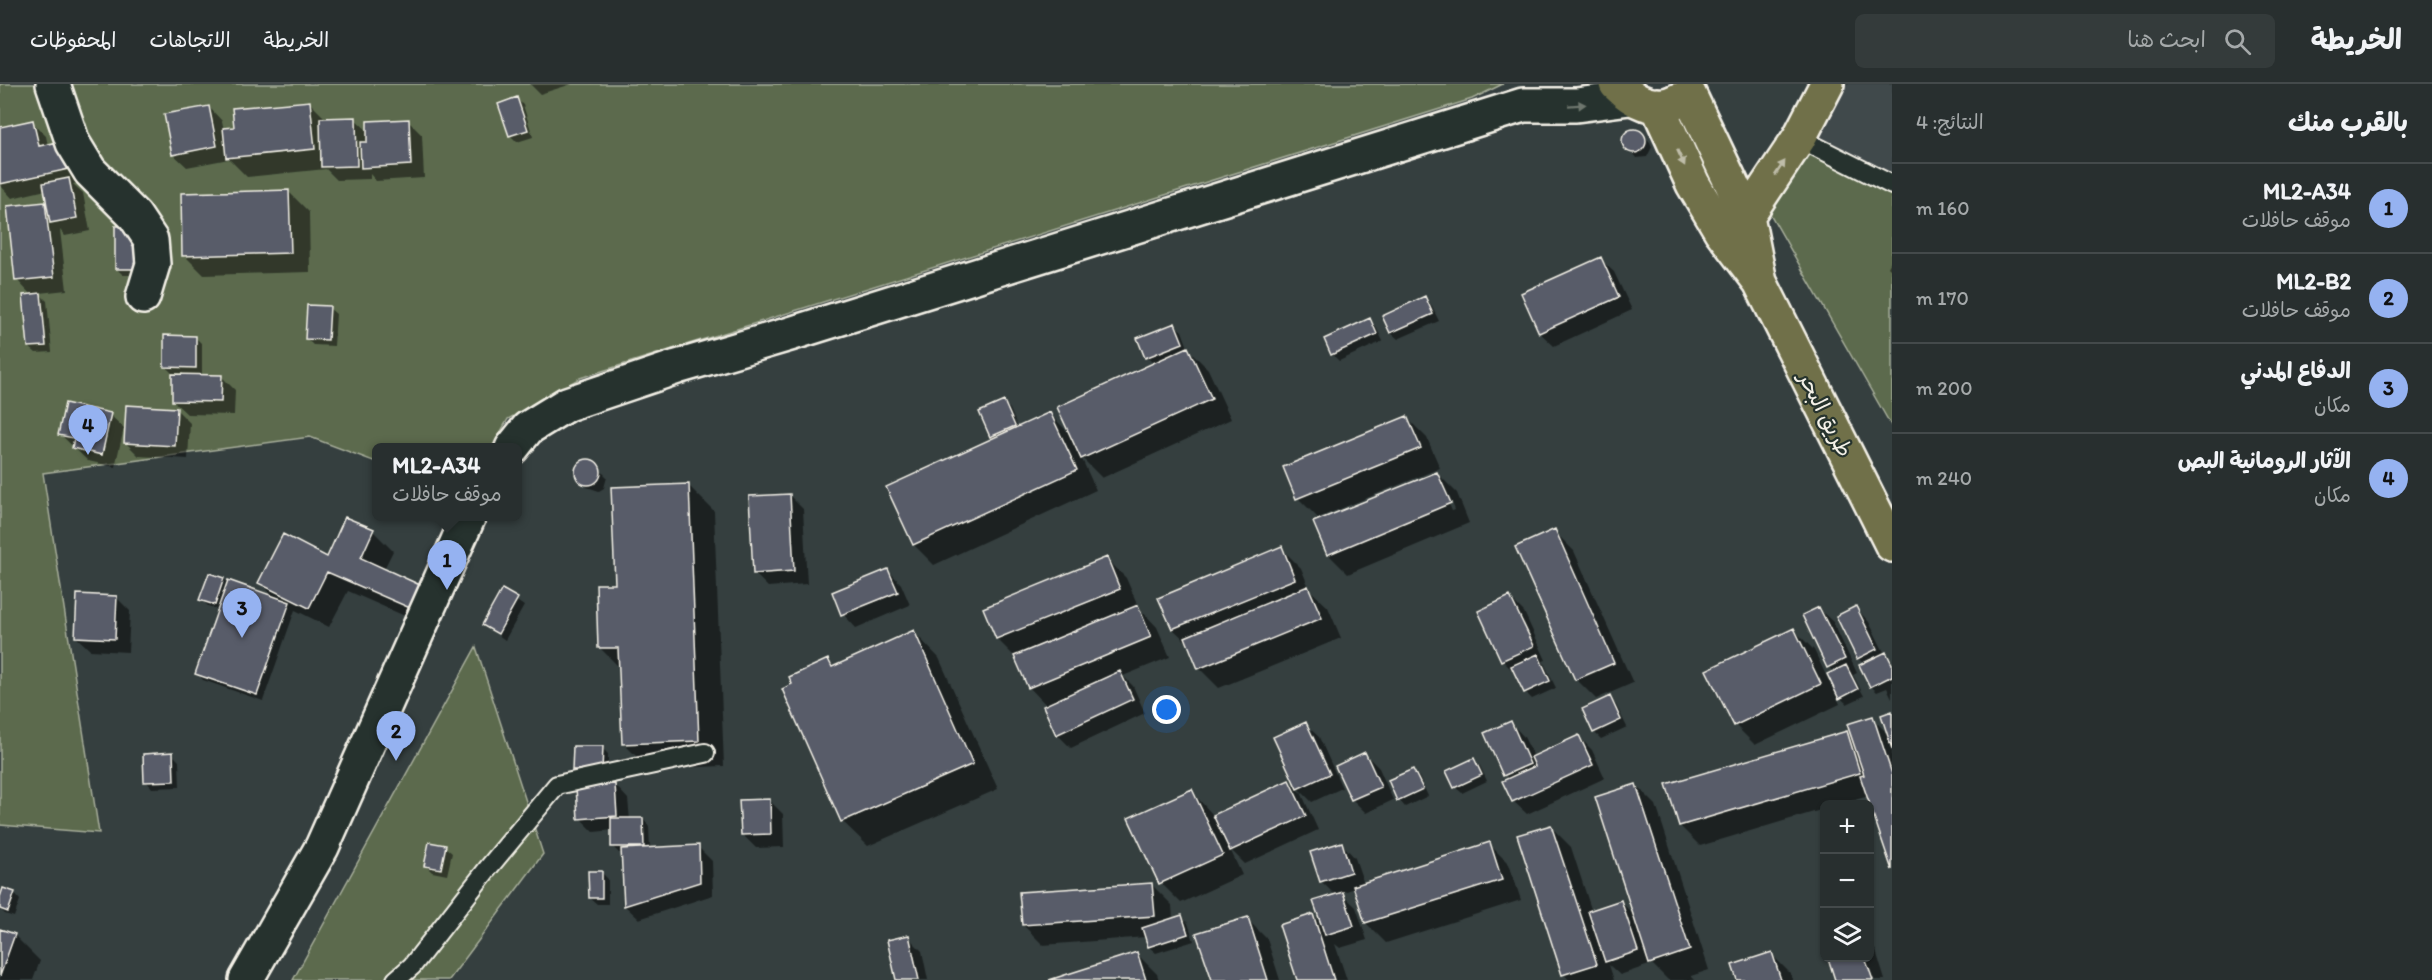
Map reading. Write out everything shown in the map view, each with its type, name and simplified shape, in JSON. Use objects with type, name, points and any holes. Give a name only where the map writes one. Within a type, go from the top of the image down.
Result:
[{"type":"highway","points":[[1747,216],[1799,138],[1827,84]]},
{"type":"highway","points":[[1634,96],[1674,103],[1693,89]]},
{"type":"highway","name":"طريق البحر","points":[[1693,89],[1747,216],[1760,282]]},
{"type":"highway","name":"طريق البحر","points":[[1634,96],[1693,184],[1721,231],[1760,282],[1892,545]]},
{"type":"main road","points":[[53,84],[73,143],[90,171],[135,216],[151,240],[153,264],[143,297]]},
{"type":"main road","points":[[1523,105],[1550,84]]},
{"type":"main road","points":[[515,443],[528,428],[567,404],[607,389],[1523,105],[1576,105],[1634,96]]},
{"type":"main road","points":[[246,980],[322,848],[467,521]]},
{"type":"lane","points":[[1799,138],[1892,185]]},
{"type":"lane","points":[[396,980],[412,966],[556,785],[705,753]]},
{"type":"shaded area","points":[[1821,84],[1892,84],[1892,191],[1794,140]]},
{"type":"green space","points":[[0,84],[1503,84],[1472,99],[580,378],[508,419],[494,443],[372,443],[372,460],[310,437],[43,473],[99,833],[0,825]]},
{"type":"green space","points":[[1794,140],[1892,191],[1892,427],[1764,203]]},
{"type":"green space","points":[[476,647],[543,854],[449,980],[293,980]]},
{"type":"building","points":[[517,97],[528,130],[509,136],[498,104]]},
{"type":"building","points":[[310,101],[315,149],[226,158],[223,128],[234,127],[232,108]]},
{"type":"building","points":[[209,106],[217,146],[172,155],[164,114]]},
{"type":"building","points":[[356,117],[357,166],[321,167],[320,118]]},
{"type":"building","points":[[409,119],[411,165],[361,168],[360,142],[367,142],[367,121]]},
{"type":"building","points":[[33,120],[39,146],[63,141],[69,169],[0,184],[0,127]]},
{"type":"building","points":[[1634,129],[1643,132],[1646,141],[1643,150],[1634,153],[1625,150],[1622,141],[1625,132]]},
{"type":"building","points":[[69,178],[77,218],[50,223],[43,183]]},
{"type":"building","points":[[289,190],[291,253],[182,256],[181,193]]},
{"type":"building","points":[[45,202],[54,277],[15,281],[7,206]]},
{"type":"building","points":[[115,226],[136,226],[136,269],[115,269]]},
{"type":"building","points":[[1601,257],[1619,297],[1539,333],[1521,293]]},
{"type":"building","points":[[41,293],[46,346],[28,347],[23,295]]},
{"type":"building","points":[[1425,296],[1433,314],[1390,333],[1382,316]]},
{"type":"building","points":[[307,305],[330,306],[328,340],[305,339]]},
{"type":"building","points":[[1370,318],[1377,334],[1331,355],[1324,339]]},
{"type":"building","points":[[1175,323],[1183,343],[1145,358],[1137,338]]},
{"type":"building","points":[[164,335],[196,336],[196,368],[164,367]]},
{"type":"building","points":[[1188,347],[1212,399],[1081,459],[1057,407]]},
{"type":"building","points":[[172,374],[222,375],[221,402],[172,401]]},
{"type":"building","points":[[1004,401],[1015,426],[990,437],[979,412]]},
{"type":"building","points":[[65,403],[111,413],[102,455],[72,448],[74,438],[58,435]]},
{"type":"building","points":[[126,405],[177,408],[175,446],[124,443]]},
{"type":"building","points":[[1050,412],[1077,470],[913,545],[886,487]]},
{"type":"building","points":[[1407,416],[1421,448],[1296,499],[1283,467]]},
{"type":"building","points":[[588,459],[597,463],[601,472],[597,481],[588,485],[579,481],[575,472],[579,463]]},
{"type":"building","points":[[1437,472],[1451,503],[1327,555],[1313,522]]},
{"type":"building","points":[[689,484],[699,741],[622,744],[618,648],[598,648],[596,584],[615,584],[611,487]]},
{"type":"building","points":[[790,494],[794,571],[753,574],[749,496]]},
{"type":"building","points":[[345,517],[374,529],[361,558],[420,585],[410,608],[327,572],[309,608],[258,583],[283,534],[327,557]]},
{"type":"building","points":[[1555,529],[1614,663],[1575,680],[1515,547]]},
{"type":"building","points":[[1282,546],[1295,579],[1172,629],[1158,598]]},
{"type":"building","points":[[1107,557],[1120,589],[996,639],[983,608]]},
{"type":"building","points":[[888,569],[898,592],[841,615],[832,592]]},
{"type":"building","points":[[209,573],[224,578],[215,605],[199,600]]},
{"type":"building","points":[[228,580],[290,602],[257,695],[195,674]]},
{"type":"building","points":[[1308,586],[1322,618],[1198,669],[1185,637]]},
{"type":"building","points":[[502,589],[518,598],[498,634],[482,625]]},
{"type":"building","points":[[77,594],[117,596],[115,639],[75,637]]},
{"type":"building","points":[[1510,596],[1534,646],[1501,661],[1478,611]]},
{"type":"building","points":[[1138,605],[1151,637],[1028,688],[1014,656]]},
{"type":"building","points":[[1856,606],[1877,649],[1857,659],[1836,616]]},
{"type":"building","points":[[1819,607],[1845,659],[1827,668],[1802,615]]},
{"type":"building","points":[[1794,628],[1821,684],[1734,726],[1706,670]]},
{"type":"building","points":[[914,630],[973,764],[841,822],[782,689],[792,684],[789,677],[828,659],[832,667]]},
{"type":"building","points":[[1886,652],[1892,664],[1892,676],[1870,687],[1859,665]]},
{"type":"building","points":[[1538,654],[1550,681],[1524,693],[1511,666]]},
{"type":"building","points":[[1846,665],[1858,689],[1839,699],[1827,674]]},
{"type":"building","points":[[1120,671],[1133,699],[1056,735],[1043,706]]},
{"type":"building","points":[[1610,696],[1621,720],[1593,733],[1582,709]]},
{"type":"building","points":[[1892,711],[1892,749],[1881,715]]},
{"type":"building","points":[[1873,716],[1892,774],[1892,870],[1874,817],[1874,800],[1868,800],[1860,776],[1864,775],[1847,724]]},
{"type":"building","points":[[1511,721],[1530,764],[1503,776],[1484,733]]},
{"type":"building","points":[[1306,722],[1330,774],[1297,789],[1273,737]]},
{"type":"building","points":[[1847,731],[1860,773],[1679,826],[1666,784]]},
{"type":"building","points":[[1579,735],[1593,765],[1512,802],[1502,781],[1535,766],[1531,757]]},
{"type":"building","points":[[573,746],[603,746],[602,770],[572,770]]},
{"type":"building","points":[[173,752],[174,781],[144,782],[143,754]]},
{"type":"building","points":[[1365,752],[1381,787],[1351,800],[1335,766]]},
{"type":"building","points":[[1474,758],[1482,775],[1454,788],[1446,771]]},
{"type":"building","points":[[1413,769],[1423,789],[1397,801],[1388,780]]},
{"type":"building","points":[[1289,780],[1306,816],[1230,851],[1213,815]]},
{"type":"building","points":[[615,784],[617,816],[578,819],[576,787]]},
{"type":"building","points":[[1636,784],[1690,950],[1649,964],[1595,797]]},
{"type":"building","points":[[1192,789],[1223,855],[1159,884],[1128,818]]},
{"type":"building","points":[[770,799],[771,834],[741,835],[739,800]]},
{"type":"building","points":[[611,818],[643,818],[644,847],[611,847]]},
{"type":"building","points":[[1551,825],[1597,964],[1562,975],[1517,835]]},
{"type":"building","points":[[429,842],[446,845],[441,869],[424,866]]},
{"type":"building","points":[[1342,842],[1351,872],[1320,882],[1310,852]]},
{"type":"building","points":[[1490,842],[1502,880],[1365,923],[1353,886]]},
{"type":"building","points":[[699,845],[700,882],[624,906],[621,849]]},
{"type":"building","points":[[588,871],[602,871],[602,898],[589,898]]},
{"type":"building","points":[[1152,883],[1155,916],[1022,925],[1019,892]]},
{"type":"building","points":[[3,888],[15,892],[8,912],[0,909]]},
{"type":"building","points":[[1343,892],[1354,926],[1325,935],[1313,901]]},
{"type":"building","points":[[1621,900],[1638,951],[1605,962],[1588,911]]},
{"type":"building","points":[[1313,914],[1334,980],[1297,980],[1279,925]]},
{"type":"building","points":[[1182,915],[1188,934],[1148,947],[1142,928]]},
{"type":"building","points":[[1248,917],[1268,980],[1212,980],[1196,933]]},
{"type":"building","points":[[0,929],[15,934],[0,976]]},
{"type":"building","points":[[909,935],[919,980],[896,980],[887,940]]},
{"type":"building","points":[[1137,952],[1146,980],[1049,980]]},
{"type":"building","points":[[1772,952],[1781,980],[1737,980],[1732,965]]},
{"type":"building","points":[[1829,962],[1866,962],[1873,980],[1835,980]]},
{"type":"place","name":"الآثار الرومانية البص","points":[[88,455]]},
{"type":"place","name":"ML2-A34","points":[[447,590]]},
{"type":"place","name":"الدفاع المدني","points":[[242,638]]},
{"type":"place","name":"ML2-B2","points":[[396,761]]}]
